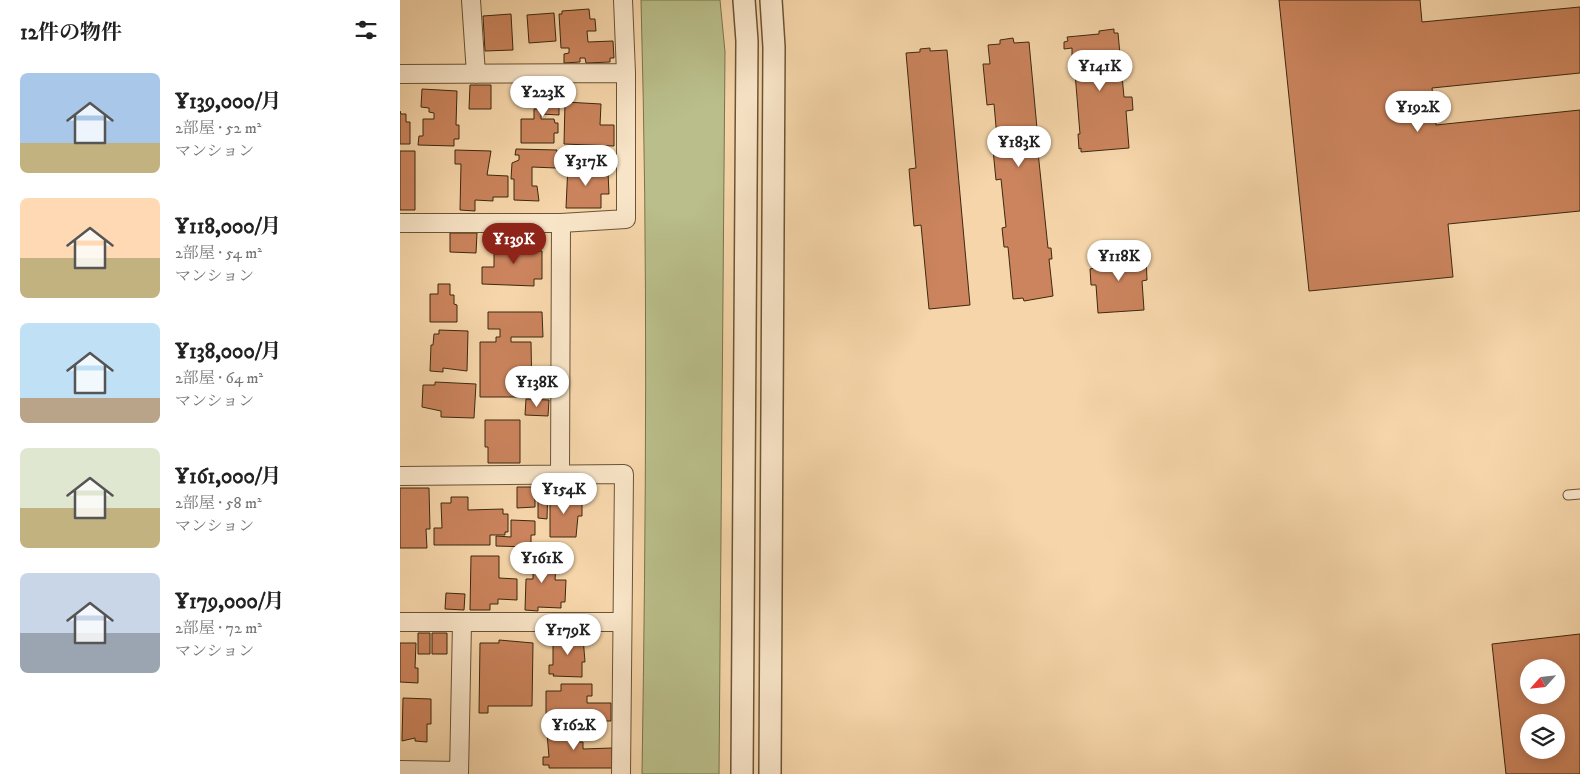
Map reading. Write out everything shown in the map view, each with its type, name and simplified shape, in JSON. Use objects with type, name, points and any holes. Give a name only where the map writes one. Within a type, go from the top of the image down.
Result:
[{"type":"street","points":[[471,0],[476,74]]},
{"type":"street","points":[[400,223],[561,223],[626,219],[626,73],[623,0]]},
{"type":"street","points":[[742,774],[747,51],[744,0]]},
{"type":"street","points":[[770,774],[774,47],[771,0]]},
{"type":"street","points":[[400,74],[626,73]]},
{"type":"street","points":[[560,474],[561,223]]},
{"type":"street","points":[[400,476],[624,474],[621,774]]},
{"type":"street","points":[[400,622],[622,622]]},
{"type":"street","points":[[400,770],[460,772],[462,623]]},
{"type":"lane","points":[[1568,495],[1580,494]]},
{"type":"green space","points":[[641,0],[720,0],[725,52],[719,774],[642,774],[646,387]]},
{"type":"building","points":[[1279,0],[1420,0],[1422,22],[1580,7],[1580,73],[1432,88],[1436,125],[1580,110],[1580,211],[1448,224],[1453,277],[1309,291]]},
{"type":"building","points":[[589,9],[590,19],[595,19],[596,31],[587,31],[588,42],[613,41],[614,58],[610,58],[610,62],[586,63],[585,58],[580,58],[580,62],[564,63],[564,54],[569,53],[569,48],[561,48],[559,14],[562,14],[562,11]]},
{"type":"building","points":[[554,13],[556,41],[529,43],[527,15]]},
{"type":"building","points":[[511,14],[513,50],[485,51],[483,16]]},
{"type":"building","points":[[1114,29],[1114,33],[1118,33],[1124,97],[1132,97],[1133,110],[1126,111],[1129,148],[1081,152],[1081,148],[1079,149],[1078,134],[1080,134],[1075,73],[1072,73],[1072,48],[1064,49],[1064,42],[1068,41],[1067,37],[1099,34],[1099,31]]},
{"type":"building","points":[[1013,38],[1014,43],[1029,42],[1038,139],[1041,139],[1042,151],[1038,152],[1048,248],[1051,248],[1052,259],[1049,259],[1053,296],[1024,301],[1023,298],[1013,299],[1008,247],[1004,247],[1002,228],[1006,227],[1001,179],[996,180],[993,150],[998,149],[994,104],[987,105],[983,64],[990,64],[988,45],[1000,44],[1000,40]]},
{"type":"building","points":[[930,48],[930,51],[947,50],[970,305],[929,309],[921,225],[914,226],[909,169],[916,168],[906,53],[920,52],[920,49]]},
{"type":"building","points":[[470,85],[491,85],[491,109],[469,109]]},
{"type":"building","points":[[539,85],[559,85],[559,115],[541,114],[541,119],[554,119],[555,123],[558,123],[558,133],[554,133],[554,143],[521,143],[521,119],[534,119],[534,109],[539,109]]},
{"type":"building","points":[[422,89],[457,91],[456,125],[459,125],[459,139],[454,139],[454,146],[418,145],[419,136],[423,136],[423,119],[434,119],[434,113],[429,112],[429,108],[421,107]]},
{"type":"building","points":[[565,102],[601,104],[600,125],[614,125],[614,146],[564,144]]},
{"type":"building","points":[[400,111],[401,114],[406,114],[406,122],[410,122],[410,144],[400,144]]},
{"type":"building","points":[[516,149],[557,150],[556,168],[532,167],[532,186],[537,186],[539,201],[514,200],[514,179],[511,179],[512,163],[519,160],[519,155],[515,155]]},
{"type":"building","points":[[455,150],[491,151],[487,175],[508,176],[508,197],[493,197],[493,201],[475,200],[475,211],[460,210],[461,164],[455,164]]},
{"type":"building","points":[[400,151],[415,151],[415,210],[400,210]]},
{"type":"building","points":[[568,164],[581,164],[581,168],[608,172],[609,194],[601,194],[601,208],[566,208]]},
{"type":"building","points":[[450,233],[477,233],[476,253],[450,252]]},
{"type":"building","points":[[505,235],[516,235],[516,247],[537,247],[536,251],[542,251],[542,279],[534,279],[534,286],[482,284],[482,267],[494,267],[494,244],[505,245]]},
{"type":"building","points":[[1141,252],[1141,256],[1146,256],[1147,280],[1142,281],[1144,310],[1098,313],[1096,285],[1091,285],[1090,269],[1094,268],[1093,256]]},
{"type":"building","points":[[438,284],[450,284],[450,295],[454,295],[454,304],[457,305],[457,322],[430,322],[430,294],[438,294]]},
{"type":"building","points":[[488,312],[542,312],[543,337],[511,337],[511,342],[531,342],[532,397],[480,397],[480,342],[496,342],[496,337],[500,337],[500,329],[488,329]]},
{"type":"building","points":[[439,330],[468,331],[467,371],[443,368],[443,372],[430,371],[431,345],[433,345],[434,334],[439,334]]},
{"type":"building","points":[[435,382],[476,384],[474,418],[441,417],[441,411],[422,407],[423,385],[435,385]]},
{"type":"building","points":[[526,399],[549,400],[548,416],[525,415]]},
{"type":"building","points":[[485,420],[520,420],[520,463],[488,463],[488,447],[485,447]]},
{"type":"building","points":[[538,486],[548,486],[547,519],[538,518]]},
{"type":"building","points":[[517,487],[535,487],[535,507],[517,508]]},
{"type":"building","points":[[400,488],[429,488],[430,529],[426,529],[427,548],[400,548]]},
{"type":"building","points":[[550,491],[560,491],[560,496],[582,496],[582,516],[578,516],[576,537],[550,537]]},
{"type":"building","points":[[451,497],[468,497],[468,510],[503,509],[503,514],[508,514],[508,532],[505,532],[505,535],[490,535],[490,545],[434,545],[434,528],[442,528],[441,503],[451,503]]},
{"type":"building","points":[[511,520],[535,521],[535,535],[531,535],[531,547],[496,546],[496,536],[511,537]]},
{"type":"building","points":[[522,552],[539,552],[539,563],[544,563],[544,558],[549,558],[549,564],[556,564],[555,580],[566,580],[565,602],[561,602],[561,608],[538,607],[538,611],[525,610],[526,579],[533,579],[533,570],[521,570]]},
{"type":"building","points":[[471,556],[499,556],[499,578],[517,579],[517,600],[498,599],[498,604],[490,604],[490,610],[470,610]]},
{"type":"building","points":[[446,593],[465,594],[464,610],[445,609]]},
{"type":"building","points":[[418,633],[430,633],[430,654],[418,654]]},
{"type":"building","points":[[432,633],[447,633],[447,654],[432,654]]},
{"type":"building","points":[[563,634],[574,634],[574,637],[583,637],[585,662],[582,662],[582,677],[553,676],[554,674],[549,674],[549,665],[553,665],[553,638],[563,638]]},
{"type":"building","points":[[1580,634],[1580,774],[1506,774],[1492,644]]},
{"type":"building","points":[[499,640],[533,643],[532,706],[488,706],[488,713],[479,713],[480,643],[499,643]]},
{"type":"building","points":[[400,643],[416,643],[415,668],[418,668],[418,683],[400,682]]},
{"type":"building","points":[[561,684],[592,684],[592,696],[587,696],[587,703],[611,703],[611,721],[586,721],[586,713],[573,714],[573,720],[562,720],[562,714],[546,714],[546,691],[561,691]]},
{"type":"building","points":[[403,698],[431,699],[431,724],[427,724],[427,742],[415,741],[415,738],[402,741]]},
{"type":"building","points":[[578,725],[578,742],[583,742],[583,749],[612,748],[612,768],[549,768],[549,765],[543,765],[543,757],[549,757],[547,733],[552,733],[552,726]]}]
